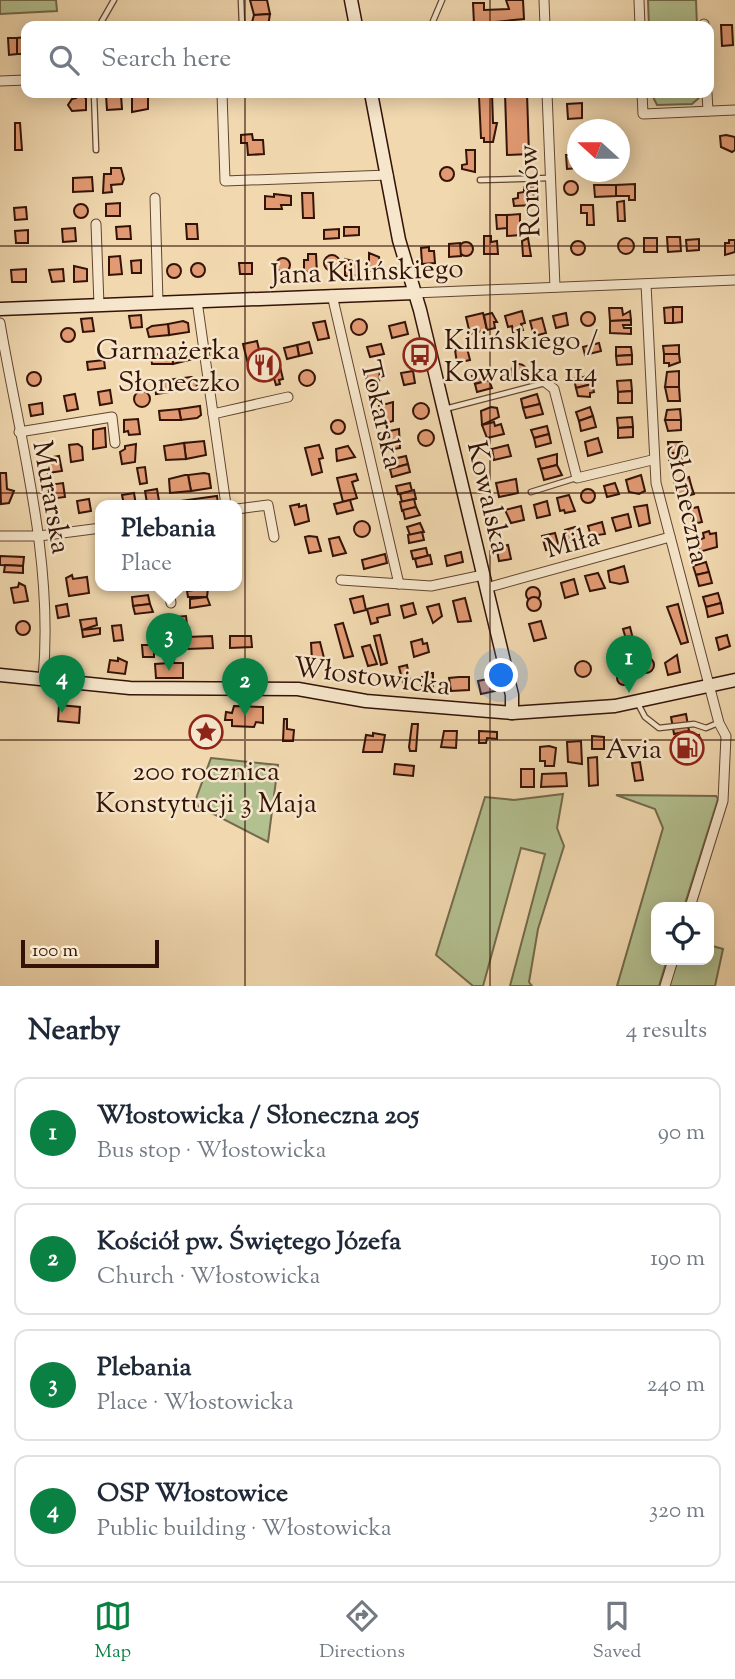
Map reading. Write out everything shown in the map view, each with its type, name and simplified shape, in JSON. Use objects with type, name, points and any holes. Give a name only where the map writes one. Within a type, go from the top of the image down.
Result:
[{"type":"street","points":[[351,0],[355,21]]},
{"type":"street","points":[[544,0],[545,21]]},
{"type":"street","points":[[639,0],[640,21]]},
{"type":"street","points":[[0,81],[21,80]]},
{"type":"street","points":[[222,98],[225,181],[388,175]]},
{"type":"street","name":"Kowalska","points":[[372,98],[397,233],[444,410],[485,581],[512,695],[512,713]]},
{"type":"street","name":"Romów","points":[[547,98],[555,287]]},
{"type":"street","points":[[642,98],[643,114],[735,110]]},
{"type":"street","points":[[707,98],[708,111]]},
{"type":"street","points":[[155,198],[158,302]]},
{"type":"street","points":[[96,224],[99,305]]},
{"type":"street","name":"Jana Kilińskiego","points":[[0,309],[735,280]]},
{"type":"street","name":"Słoneczna","points":[[646,284],[652,460],[719,723],[730,737]]},
{"type":"street","name":"Tokarska","points":[[332,295],[399,584]]},
{"type":"street","points":[[197,301],[225,500]]},
{"type":"street","name":"Murarska","points":[[0,323],[39,536],[46,604],[43,679]]},
{"type":"street","points":[[545,382],[554,389],[577,478],[652,460]]},
{"type":"street","points":[[213,414],[288,397]]},
{"type":"street","points":[[19,432],[112,417],[115,443]]},
{"type":"street","points":[[242,508],[268,505],[275,537]]},
{"type":"street","points":[[0,536],[39,536],[95,529]]},
{"type":"street","name":"Miła","points":[[341,580],[432,586],[485,581],[670,537]]},
{"type":"street","points":[[169,591],[171,603]]},
{"type":"street","name":"Włostowicka","points":[[0,674],[130,688],[298,689],[366,701],[512,713],[592,709],[735,680]]},
{"type":"street","points":[[692,902],[723,801],[730,737]]},
{"type":"street","points":[[665,986],[671,965]]},
{"type":"lane","points":[[102,21],[114,0]]},
{"type":"lane","points":[[241,0],[242,21]]},
{"type":"lane","points":[[433,21],[442,0]]},
{"type":"lane","points":[[94,98],[96,150]]},
{"type":"lane","points":[[480,180],[550,178]]},
{"type":"lane","points":[[444,410],[545,382]]},
{"type":"lane","points":[[531,492],[577,478]]},
{"type":"lane","points":[[636,702],[645,717],[659,728],[694,724],[706,728],[719,723]]},
{"type":"green space","points":[[0,0],[56,0],[57,11],[0,14]]},
{"type":"green space","points":[[648,0],[696,0],[697,21],[649,21]]},
{"type":"green space","points":[[654,98],[699,98],[692,104],[657,105]]},
{"type":"green space","points":[[211,758],[278,765],[268,842],[194,804]]},
{"type":"green space","points":[[563,794],[557,828],[564,846],[538,929],[529,982],[532,986],[510,986],[545,854],[521,848],[483,986],[473,986],[436,955],[485,797],[514,800]]},
{"type":"green space","points":[[616,795],[716,796],[718,799],[686,902],[651,902],[651,965],[665,965],[659,986],[617,986],[663,828],[655,809]]},
{"type":"green space","points":[[714,946],[723,949],[715,986],[669,986],[675,965],[714,965]]},
{"type":"building","points":[[250,0],[267,0],[270,14],[254,15]]},
{"type":"building","points":[[506,0],[523,0],[524,19],[474,21],[473,3],[484,3],[484,10],[509,9]]},
{"type":"building","points":[[270,14],[269,21],[252,21],[254,15]]},
{"type":"building","points":[[721,25],[732,25],[733,45],[722,46]]},
{"type":"building","points":[[8,38],[17,38],[17,54],[9,55]]},
{"type":"building","points":[[17,38],[21,38],[21,54],[17,54]]},
{"type":"building","points":[[86,98],[86,110],[72,111],[68,105],[72,99]]},
{"type":"building","points":[[106,98],[121,98],[122,109],[107,110]]},
{"type":"building","points":[[132,98],[148,98],[148,109],[132,112]]},
{"type":"building","points":[[479,98],[492,98],[493,123],[497,123],[493,142],[484,142],[484,138],[481,138]]},
{"type":"building","points":[[505,98],[527,98],[529,154],[507,155]]},
{"type":"building","points":[[582,103],[582,118],[568,119],[567,104]]},
{"type":"building","points":[[15,123],[20,123],[22,150],[15,150]]},
{"type":"building","points":[[252,134],[253,140],[263,140],[264,154],[248,155],[247,143],[241,143],[241,135]]},
{"type":"building","points":[[720,136],[735,137],[735,150],[732,152],[721,147]]},
{"type":"building","points":[[466,150],[475,150],[475,172],[462,169],[462,165],[467,164]]},
{"type":"building","points":[[444,167],[450,167],[454,174],[450,181],[444,181],[440,177],[440,171]]},
{"type":"building","points":[[111,168],[121,168],[124,179],[122,184],[111,185],[112,192],[103,193],[104,174],[111,174]]},
{"type":"building","points":[[92,177],[93,191],[73,192],[73,178]]},
{"type":"building","points":[[574,182],[577,185],[576,193],[566,193],[566,183]]},
{"type":"building","points":[[635,184],[635,200],[629,200],[629,196],[616,196],[616,185]]},
{"type":"building","points":[[594,185],[616,185],[616,196],[595,197]]},
{"type":"building","points":[[524,187],[533,187],[534,205],[514,206],[513,199],[518,198],[518,193],[524,192]]},
{"type":"building","points":[[302,193],[313,193],[314,218],[303,218]]},
{"type":"building","points":[[274,194],[291,196],[291,205],[281,205],[282,209],[265,209],[265,196],[274,197]]},
{"type":"building","points":[[624,201],[625,221],[618,221],[617,202]]},
{"type":"building","points":[[120,203],[120,216],[106,216],[106,204]]},
{"type":"building","points":[[78,204],[84,204],[88,211],[84,218],[78,218],[74,214],[74,208]]},
{"type":"building","points":[[581,205],[593,205],[594,225],[587,225],[587,213],[581,213]]},
{"type":"building","points":[[26,207],[27,219],[15,220],[14,208]]},
{"type":"building","points":[[520,214],[520,235],[507,236],[507,215]]},
{"type":"building","points":[[496,215],[507,215],[507,228],[497,229]]},
{"type":"building","points":[[186,224],[197,224],[198,239],[187,239]]},
{"type":"building","points":[[130,226],[131,239],[117,239],[116,227]]},
{"type":"building","points":[[344,227],[359,227],[359,235],[344,236]]},
{"type":"building","points":[[75,228],[76,241],[63,242],[62,229]]},
{"type":"building","points":[[339,229],[339,238],[324,239],[324,230]]},
{"type":"building","points":[[28,230],[28,243],[16,243],[15,231]]},
{"type":"building","points":[[484,236],[491,236],[491,242],[497,241],[498,254],[484,254]]},
{"type":"building","points":[[667,237],[680,237],[681,251],[668,252]]},
{"type":"building","points":[[528,238],[531,256],[523,256],[522,241]]},
{"type":"building","points":[[626,238],[632,240],[632,252],[626,254],[620,252],[618,246],[620,240]]},
{"type":"building","points":[[644,238],[657,238],[657,252],[644,252]]},
{"type":"building","points":[[699,239],[699,250],[687,251],[686,240]]},
{"type":"building","points":[[729,240],[735,240],[735,252],[725,255],[725,243],[729,243]]},
{"type":"building","points":[[578,241],[583,243],[583,253],[578,255],[573,253],[571,248],[573,243]]},
{"type":"building","points":[[463,242],[469,242],[473,249],[469,256],[463,256],[459,252],[459,246]]},
{"type":"building","points":[[460,243],[461,256],[449,257],[449,244]]},
{"type":"building","points":[[429,247],[429,251],[434,251],[435,263],[422,264],[421,248]]},
{"type":"building","points":[[369,253],[379,257],[381,269],[369,271]]},
{"type":"building","points":[[308,254],[316,254],[317,274],[304,271],[304,260],[308,260]]},
{"type":"building","points":[[329,255],[335,255],[340,263],[338,269],[329,271],[324,266],[324,260]]},
{"type":"building","points":[[120,256],[122,274],[109,275],[109,257]]},
{"type":"building","points":[[280,258],[286,258],[290,265],[286,272],[280,272],[276,268],[276,262]]},
{"type":"building","points":[[345,259],[356,262],[357,275],[345,276]]},
{"type":"building","points":[[141,260],[141,273],[132,273],[131,261]]},
{"type":"building","points":[[195,263],[201,263],[205,270],[201,277],[195,277],[191,273],[191,267]]},
{"type":"building","points":[[239,263],[252,263],[252,274],[240,274]]},
{"type":"building","points":[[171,264],[177,264],[181,271],[177,278],[171,278],[167,274],[167,268]]},
{"type":"building","points":[[74,266],[87,269],[87,281],[74,282]]},
{"type":"building","points":[[26,269],[26,282],[12,282],[11,270]]},
{"type":"building","points":[[63,269],[64,281],[52,282],[49,270]]},
{"type":"building","points":[[673,307],[673,323],[665,323],[664,308]]},
{"type":"building","points":[[673,307],[682,307],[682,322],[673,323]]},
{"type":"building","points":[[609,308],[622,308],[623,315],[630,311],[631,320],[610,321]]},
{"type":"building","points":[[522,311],[525,323],[521,324],[523,330],[513,332],[512,326],[508,327],[505,316]]},
{"type":"building","points":[[585,312],[591,312],[595,319],[591,326],[585,326],[581,322],[581,316]]},
{"type":"building","points":[[483,313],[487,330],[470,334],[466,317]]},
{"type":"building","points":[[492,313],[497,322],[494,322],[495,328],[487,330],[484,315]]},
{"type":"building","points":[[566,313],[568,325],[556,328],[553,316]]},
{"type":"building","points":[[141,315],[142,327],[131,328],[129,316]]},
{"type":"building","points":[[92,318],[94,331],[83,332],[81,319]]},
{"type":"building","points":[[542,318],[546,333],[534,336],[530,321]]},
{"type":"building","points":[[359,319],[367,327],[359,335],[351,327]]},
{"type":"building","points":[[631,320],[631,325],[623,325],[624,328],[631,328],[631,334],[610,333],[610,321]]},
{"type":"building","points":[[183,321],[188,323],[189,332],[169,335],[168,324]]},
{"type":"building","points":[[325,321],[329,338],[318,340],[313,323]]},
{"type":"building","points":[[405,322],[408,334],[392,338],[389,326]]},
{"type":"building","points":[[168,324],[169,335],[149,337],[147,329]]},
{"type":"building","points":[[65,328],[71,328],[75,335],[71,342],[65,342],[61,338],[61,332]]},
{"type":"building","name":"Garmażerka Słoneczko","points":[[257,341],[261,358],[274,354],[278,358],[283,379],[279,380],[280,384],[276,385],[272,372],[254,377],[250,372],[243,344]]},
{"type":"building","points":[[309,342],[312,353],[299,356],[297,345]]},
{"type":"building","points":[[599,343],[601,351],[585,355],[583,347]]},
{"type":"building","points":[[381,344],[384,354],[370,357],[367,347]]},
{"type":"building","points":[[297,345],[299,356],[287,359],[284,348]]},
{"type":"building","points":[[679,345],[679,354],[664,354],[663,346]]},
{"type":"building","points":[[616,347],[631,347],[632,355],[616,356]]},
{"type":"building","points":[[467,348],[470,360],[457,363],[455,350]]},
{"type":"building","points":[[192,350],[193,359],[173,364],[172,353]]},
{"type":"building","points":[[172,353],[173,364],[152,364],[151,355]]},
{"type":"building","points":[[664,354],[679,354],[680,362],[669,366],[669,363],[664,363]]},
{"type":"building","points":[[632,355],[632,364],[617,365],[616,356]]},
{"type":"building","points":[[104,360],[105,368],[88,370],[87,362]]},
{"type":"building","points":[[519,364],[527,372],[519,380],[511,372]]},
{"type":"building","points":[[380,368],[379,384],[367,386],[366,371]]},
{"type":"building","points":[[307,370],[313,372],[313,384],[307,386],[301,384],[299,378],[301,372]]},
{"type":"building","points":[[413,371],[415,383],[404,385],[401,373]]},
{"type":"building","points":[[679,371],[679,387],[665,387],[667,372]]},
{"type":"building","points":[[34,372],[39,374],[39,384],[34,386],[29,384],[27,379],[29,374]]},
{"type":"building","points":[[487,372],[489,380],[475,384],[472,376]]},
{"type":"building","points":[[580,374],[581,378],[589,375],[592,384],[576,388],[574,379]]},
{"type":"building","points":[[175,379],[196,379],[197,388],[177,391]]},
{"type":"building","points":[[175,379],[177,391],[156,394],[155,385]]},
{"type":"building","points":[[489,380],[492,388],[477,392],[475,384]]},
{"type":"building","points":[[631,380],[632,391],[618,392],[617,381]]},
{"type":"building","points":[[592,384],[594,392],[590,393],[590,397],[578,396],[576,388]]},
{"type":"building","points":[[665,387],[679,387],[680,401],[668,401]]},
{"type":"building","points":[[110,390],[112,403],[100,405],[98,392]]},
{"type":"building","points":[[142,391],[150,399],[142,407],[134,399]]},
{"type":"building","points":[[632,391],[632,403],[618,403],[618,392]]},
{"type":"building","points":[[75,394],[78,409],[67,411],[64,396]]},
{"type":"building","points":[[537,394],[540,404],[523,408],[521,399]]},
{"type":"building","points":[[393,402],[393,421],[383,424],[379,406]]},
{"type":"building","points":[[42,403],[43,414],[31,416],[29,405]]},
{"type":"building","points":[[421,403],[429,411],[421,419],[413,411]]},
{"type":"building","points":[[540,404],[543,414],[526,418],[523,408]]},
{"type":"building","points":[[200,406],[201,415],[197,418],[181,420],[179,409]]},
{"type":"building","points":[[590,407],[593,416],[579,421],[576,412]]},
{"type":"building","points":[[497,408],[499,417],[482,425],[481,411]]},
{"type":"building","points":[[179,409],[181,420],[160,420],[159,411]]},
{"type":"building","points":[[680,409],[681,420],[665,420],[667,410]]},
{"type":"building","points":[[593,416],[596,427],[581,431],[579,421]]},
{"type":"building","points":[[632,417],[633,427],[618,428],[617,418]]},
{"type":"building","points":[[138,419],[140,434],[129,435],[128,431],[124,432],[124,420]]},
{"type":"building","points":[[338,420],[343,422],[343,432],[338,434],[333,432],[331,427],[333,422]]},
{"type":"building","points":[[665,420],[681,420],[681,430],[668,431]]},
{"type":"building","points":[[494,422],[495,426],[501,424],[504,434],[487,438],[482,425]]},
{"type":"building","points":[[547,426],[549,434],[534,438],[531,430]]},
{"type":"building","points":[[633,427],[633,437],[618,438],[618,428]]},
{"type":"building","points":[[105,428],[106,447],[93,449],[93,430]]},
{"type":"building","points":[[399,429],[400,448],[389,450],[385,432]]},
{"type":"building","points":[[426,430],[434,438],[426,446],[418,438]]},
{"type":"building","points":[[549,434],[551,443],[536,447],[534,438]]},
{"type":"building","points":[[598,438],[602,452],[588,456],[585,442]]},
{"type":"building","points":[[204,441],[206,455],[186,459],[184,443]]},
{"type":"building","points":[[668,442],[682,442],[682,453],[669,453]]},
{"type":"building","points":[[184,443],[186,459],[166,460],[164,446]]},
{"type":"building","points":[[78,444],[82,447],[83,460],[71,462],[69,445]]},
{"type":"building","points":[[136,444],[135,462],[122,464],[120,452],[125,446]]},
{"type":"building","points":[[319,445],[323,458],[319,459],[322,472],[312,475],[305,448]]},
{"type":"building","points":[[508,445],[511,456],[494,460],[492,449]]},
{"type":"building","points":[[348,446],[355,457],[337,461],[336,449]]},
{"type":"building","points":[[669,453],[682,453],[683,464],[669,464]]},
{"type":"building","points":[[557,454],[557,465],[541,469],[538,459]]},
{"type":"building","points":[[59,456],[62,471],[48,473],[47,458]]},
{"type":"building","points":[[406,456],[408,464],[390,469],[388,460]]},
{"type":"building","points":[[408,464],[410,472],[392,477],[390,469]]},
{"type":"building","points":[[557,465],[562,475],[544,480],[541,469]]},
{"type":"building","points":[[145,467],[147,483],[140,484],[137,468]]},
{"type":"building","points":[[0,473],[6,473],[7,489],[14,491],[9,503],[1,504]]},
{"type":"building","points":[[209,474],[211,488],[191,491],[188,475]]},
{"type":"building","points":[[356,474],[358,480],[352,482],[357,498],[343,502],[337,478]]},
{"type":"building","points":[[188,475],[191,491],[170,493],[169,479]]},
{"type":"building","points":[[641,475],[645,491],[639,494],[629,492],[626,480]]},
{"type":"building","points":[[689,477],[691,485],[676,489],[674,481]]},
{"type":"building","points":[[516,479],[518,493],[499,497],[496,483]]},
{"type":"building","points":[[63,483],[65,497],[50,499],[48,485]]},
{"type":"building","points":[[410,483],[412,491],[398,494],[396,486]]},
{"type":"building","points":[[615,483],[619,494],[607,497],[604,486]]},
{"type":"building","points":[[691,485],[694,494],[679,498],[676,489]]},
{"type":"building","points":[[157,489],[159,500],[146,500],[145,491]]},
{"type":"building","points":[[588,489],[593,491],[593,501],[588,503],[583,501],[581,496],[583,491]]},
{"type":"building","points":[[414,490],[416,499],[402,502],[400,494]]},
{"type":"building","points":[[134,493],[135,500],[123,500],[122,495]]},
{"type":"building","points":[[569,495],[575,511],[565,513],[564,510],[560,511],[557,498]]},
{"type":"building","points":[[217,496],[218,500],[187,500]]},
{"type":"building","points":[[89,499],[91,511],[79,513],[77,501]]},
{"type":"building","points":[[414,499],[416,507],[402,511],[400,502]]},
{"type":"building","points":[[350,500],[353,510],[337,514],[334,504]]},
{"type":"building","points":[[547,501],[550,515],[537,518],[534,505]]},
{"type":"building","points":[[299,504],[299,507],[306,505],[309,521],[295,525],[290,506]]},
{"type":"building","points":[[647,505],[650,523],[639,526],[634,507]]},
{"type":"building","points":[[521,506],[524,520],[511,523],[505,510]]},
{"type":"building","points":[[416,507],[420,515],[405,519],[403,510]]},
{"type":"building","points":[[698,507],[702,522],[693,524],[689,509]]},
{"type":"building","points":[[628,514],[631,527],[616,531],[612,518]]},
{"type":"building","points":[[359,521],[365,521],[370,529],[368,535],[359,537],[354,532],[354,526]]},
{"type":"building","points":[[602,522],[605,534],[591,536],[588,526]]},
{"type":"building","points":[[420,523],[424,532],[410,535],[407,527]]},
{"type":"building","points":[[575,527],[581,540],[568,542],[565,530]]},
{"type":"building","points":[[709,531],[710,534],[716,533],[717,547],[699,552],[699,540],[704,538],[703,533]]},
{"type":"building","points":[[422,532],[424,540],[409,543],[408,535]]},
{"type":"building","points":[[555,533],[559,547],[546,550],[542,536]]},
{"type":"building","points":[[305,537],[317,537],[321,551],[309,553]]},
{"type":"building","points":[[339,537],[346,553],[333,556],[329,539]]},
{"type":"building","points":[[496,545],[508,545],[511,559],[499,561]]},
{"type":"building","points":[[426,548],[428,556],[413,559],[411,551]]},
{"type":"building","points":[[461,552],[463,562],[447,566],[445,556]]},
{"type":"building","points":[[385,554],[387,563],[364,569],[362,560]]},
{"type":"building","points":[[430,555],[432,564],[417,567],[415,559]]},
{"type":"building","points":[[0,556],[24,557],[23,566],[0,565]]},
{"type":"building","points":[[706,562],[709,572],[696,575],[693,566]]},
{"type":"building","points":[[5,565],[23,566],[23,573],[4,572]]},
{"type":"building","points":[[624,566],[628,582],[610,582],[608,571]]},
{"type":"building","points":[[709,572],[712,583],[699,586],[696,575]]},
{"type":"building","points":[[598,573],[605,588],[590,591],[585,576]]},
{"type":"building","points":[[72,575],[73,579],[87,577],[89,593],[69,596],[66,578]]},
{"type":"building","points":[[574,579],[578,594],[565,598],[561,583]]},
{"type":"building","points":[[19,583],[25,586],[28,601],[14,603],[11,588],[18,587]]},
{"type":"building","points":[[533,587],[538,589],[538,599],[533,601],[528,599],[526,594],[528,589]]},
{"type":"building","points":[[187,591],[208,591],[207,597],[188,597]]},
{"type":"building","points":[[718,593],[721,603],[706,607],[703,597]]},
{"type":"building","points":[[148,595],[150,604],[133,606],[132,597]]},
{"type":"building","points":[[363,596],[366,610],[354,613],[350,599]]},
{"type":"building","points":[[207,597],[210,605],[190,608],[190,599]]},
{"type":"building","points":[[534,597],[539,599],[539,609],[534,611],[529,609],[527,604],[529,599]]},
{"type":"building","points":[[465,598],[471,621],[458,622],[453,601]]},
{"type":"building","points":[[413,603],[416,614],[404,618],[401,606]]},
{"type":"building","points":[[721,603],[723,613],[708,617],[706,607]]},
{"type":"building","points":[[67,604],[69,616],[58,618],[56,606]]},
{"type":"building","points":[[150,604],[153,612],[135,614],[133,606]]},
{"type":"building","points":[[388,604],[390,615],[377,618],[378,622],[371,624],[367,609]]},
{"type":"building","points":[[439,604],[442,616],[433,623],[427,607]]},
{"type":"building","points":[[678,604],[688,642],[681,644],[667,607]]},
{"type":"building","points":[[186,616],[187,625],[163,626],[162,618]]},
{"type":"building","points":[[96,618],[97,625],[82,630],[80,620]]},
{"type":"building","points":[[20,621],[26,621],[30,628],[26,635],[20,635],[16,631],[16,625]]},
{"type":"building","points":[[541,621],[546,638],[534,641],[529,624]]},
{"type":"building","points":[[343,623],[353,656],[344,658],[335,625]]},
{"type":"building","points":[[121,625],[123,640],[114,641],[112,626]]},
{"type":"building","points":[[630,627],[635,647],[629,649],[623,629]]},
{"type":"building","points":[[100,628],[100,634],[83,637],[82,630]]},
{"type":"building","points":[[380,635],[387,663],[381,665],[374,636]]},
{"type":"building","points":[[727,635],[730,646],[719,650],[716,638]]},
{"type":"building","points":[[212,636],[213,648],[187,649],[187,637]]},
{"type":"building","points":[[230,636],[251,636],[252,647],[230,648]]},
{"type":"building","points":[[422,639],[423,644],[427,643],[429,652],[414,657],[411,642]]},
{"type":"building","points":[[320,642],[324,658],[312,660],[311,643]]},
{"type":"building","points":[[142,645],[154,645],[154,657],[143,657]]},
{"type":"building","points":[[370,645],[377,664],[368,666],[362,647]]},
{"type":"building","points":[[677,655],[680,672],[668,675],[665,663]]},
{"type":"building","points":[[646,657],[654,665],[646,673],[638,665]]},
{"type":"building","points":[[118,658],[127,662],[125,674],[108,672],[110,660],[118,661]]},
{"type":"building","points":[[169,659],[173,659],[174,663],[183,663],[183,678],[156,678],[155,664],[169,663]]},
{"type":"building","points":[[580,661],[586,661],[591,669],[589,675],[580,677],[575,672],[575,666]]},
{"type":"building","points":[[407,665],[410,682],[403,683],[399,667]]},
{"type":"building","points":[[621,671],[627,671],[631,678],[627,685],[621,685],[617,681],[617,675]]},
{"type":"building","points":[[427,673],[433,673],[433,688],[422,688],[422,677],[427,677]]},
{"type":"building","points":[[469,677],[469,690],[451,691],[449,678]]},
{"type":"building","points":[[492,678],[495,691],[481,694],[478,681]]},
{"type":"building","points":[[59,705],[80,707],[79,723],[58,721]]},
{"type":"building","points":[[234,706],[263,707],[263,723],[256,722],[254,727],[232,726],[232,720],[225,720],[226,712],[232,713]]},
{"type":"building","points":[[686,714],[689,731],[684,732],[685,737],[679,739],[679,733],[674,734],[671,717]]},
{"type":"building","points":[[284,719],[287,719],[287,729],[294,730],[293,741],[283,741]]},
{"type":"building","points":[[412,724],[418,724],[416,751],[410,751],[409,747]]},
{"type":"building","points":[[444,731],[457,731],[456,748],[441,747]]},
{"type":"building","points":[[479,731],[497,732],[497,739],[487,738],[486,743],[479,743]]},
{"type":"building","points":[[373,733],[385,735],[382,752],[363,752],[366,735],[373,736]]},
{"type":"building","name":"Avia","points":[[699,735],[702,747],[696,748],[698,757],[685,760],[683,751],[677,752],[674,740]]},
{"type":"building","points":[[592,736],[604,737],[604,749],[592,749]]},
{"type":"building","points":[[581,741],[582,764],[568,762],[567,742]]},
{"type":"building","points":[[540,747],[556,748],[554,766],[545,766],[545,761],[540,761]]},
{"type":"building","points":[[597,757],[598,785],[589,786],[588,758]]},
{"type":"building","points":[[640,762],[643,780],[635,781],[632,763]]},
{"type":"building","points":[[395,764],[414,766],[413,776],[394,774]]},
{"type":"building","points":[[521,769],[534,769],[534,787],[521,787]]},
{"type":"building","points":[[566,773],[567,786],[541,787],[542,774]]},
{"type":"place","name":"Kilińskiego / Kowalska 114","points":[[420,355]]},
{"type":"place","name":"Garmażerka Słoneczko","points":[[264,365]]},
{"type":"place","name":"Plebania","points":[[169,671]]},
{"type":"place","name":"Włostowicka / Słoneczna 205","points":[[629,693]]},
{"type":"place","name":"OSP Włostowice","points":[[62,713]]},
{"type":"place","name":"Kościół pw. Świętego Józefa","points":[[245,716]]},
{"type":"place","name":"200 rocznica Konstytucji 3 Maja","points":[[206,732]]},
{"type":"place","name":"Avia","points":[[687,748]]}]
